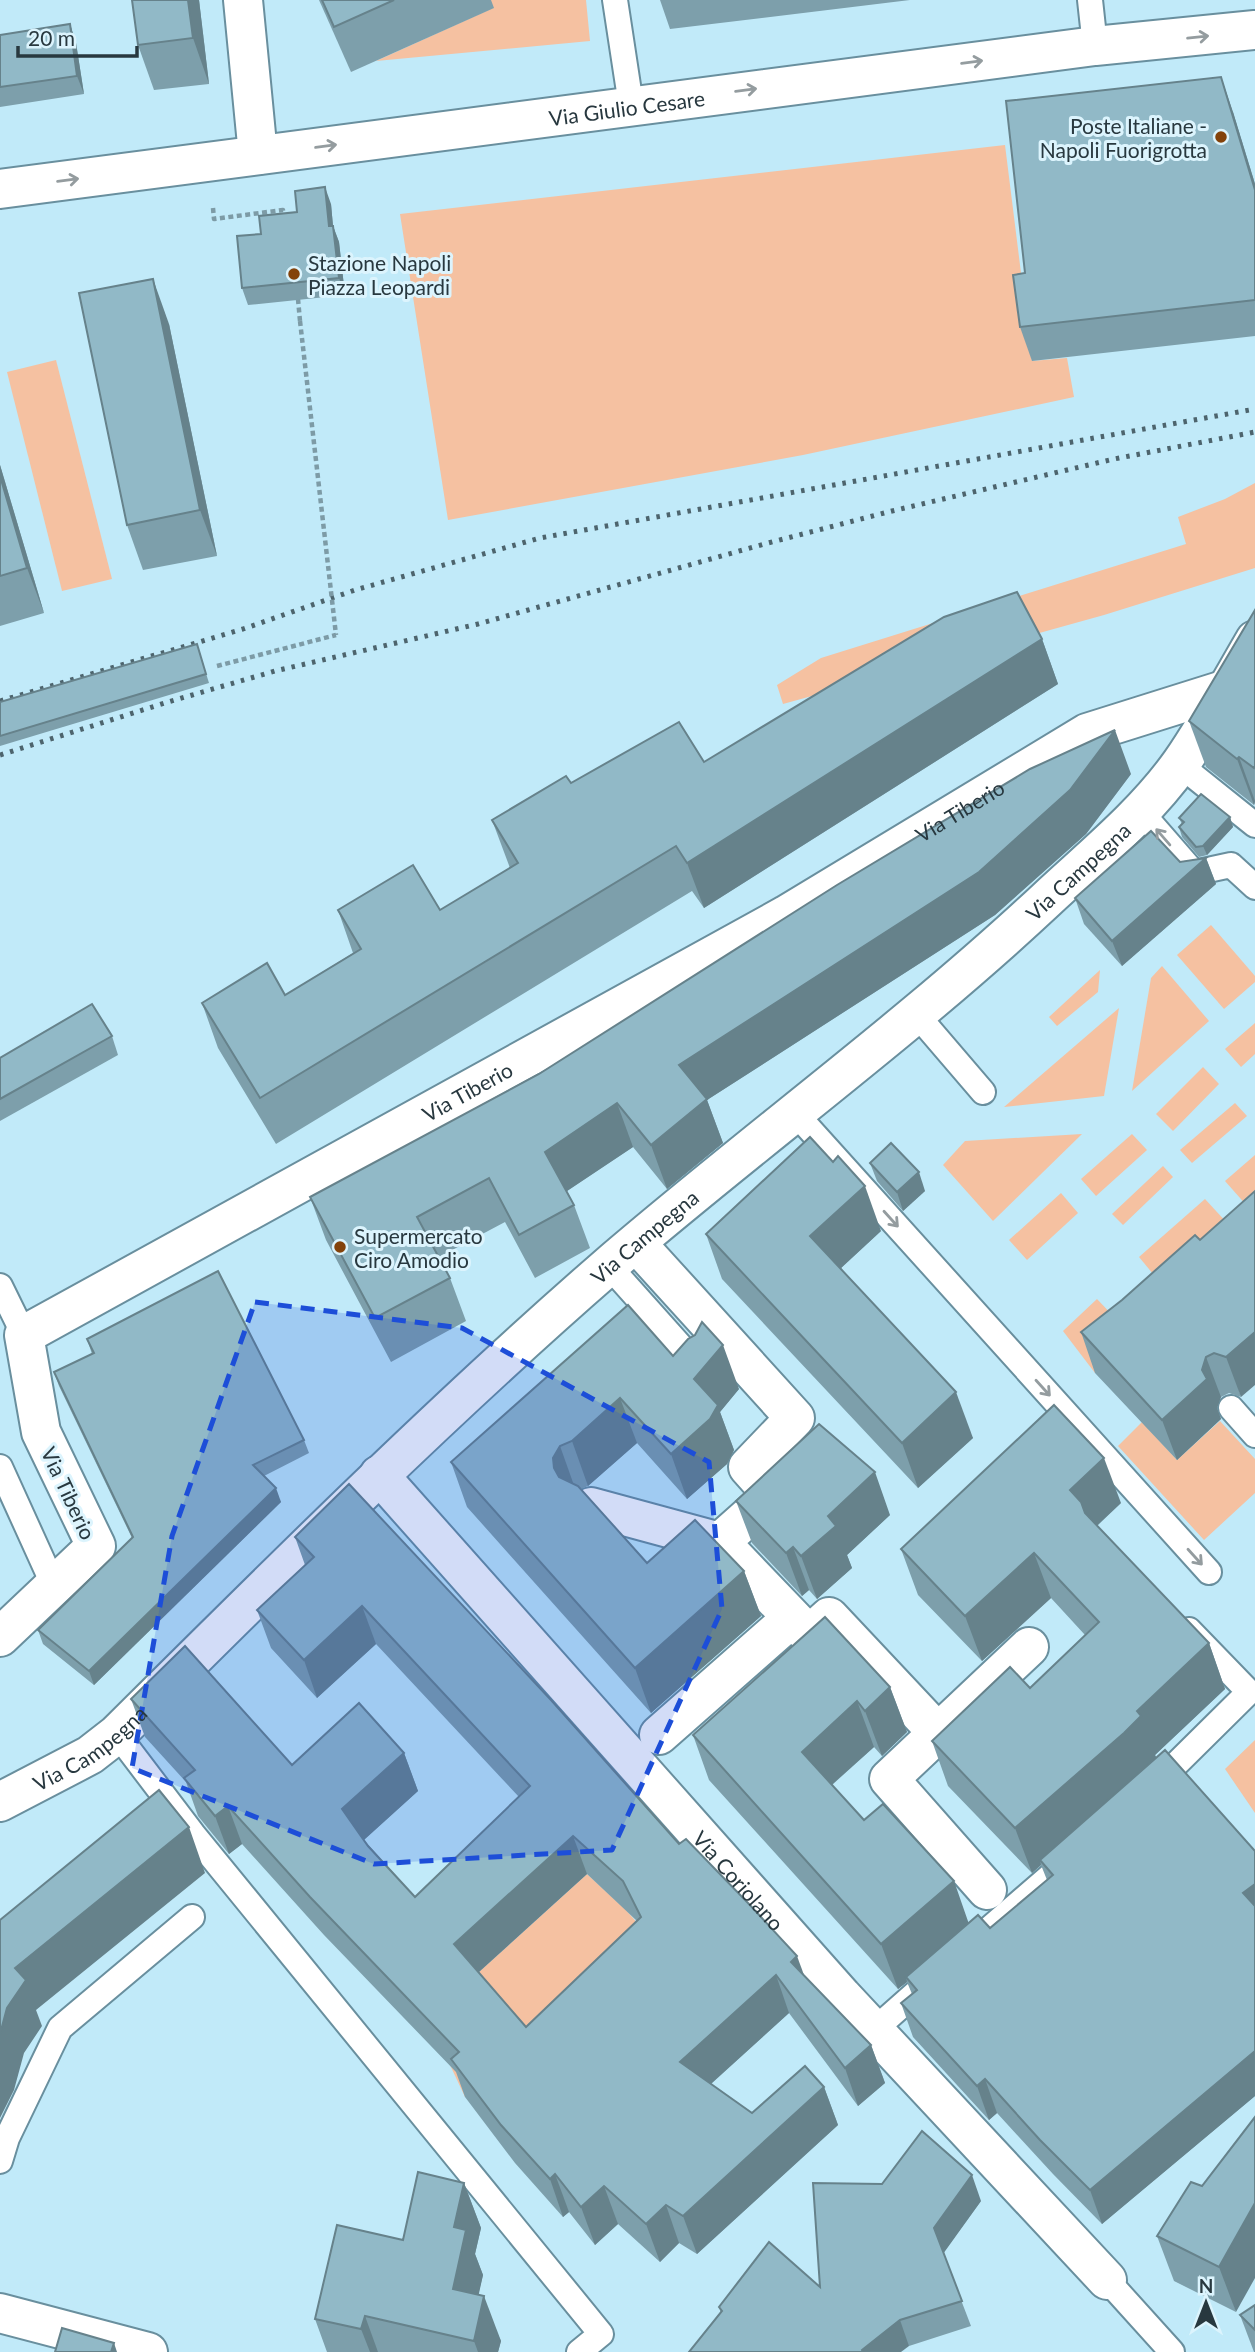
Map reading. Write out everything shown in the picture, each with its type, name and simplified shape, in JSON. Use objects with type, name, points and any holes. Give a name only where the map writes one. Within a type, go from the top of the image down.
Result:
[{"type":"street","points":[[243,0],[258,155]]},
{"type":"street","name":"Via Giulio Cesare","points":[[0,189],[1095,46],[1255,30]]},
{"type":"street","name":"Via Campegna","points":[[0,1802],[90,1755],[117,1734],[379,1475],[623,1255],[917,1015],[1020,924],[1140,811],[1180,765],[1255,640]]},
{"type":"street","name":"Via Tiberio","points":[[0,1637],[96,1546],[41,1432],[24,1335],[786,915],[1087,733],[1227,689]]},
{"type":"street","points":[[623,1255],[795,1418],[748,1467],[773,1495],[720,1542]]},
{"type":"street","name":"Via Coriolano","points":[[379,1475],[874,2029],[1107,2280]]},
{"type":"street","points":[[591,1507],[720,1542],[809,1635],[829,1617],[938,1733]]},
{"type":"street","points":[[659,1735],[792,1618]]},
{"type":"street","points":[[988,1890],[889,1779],[1029,1647]]},
{"type":"street","points":[[1,2318],[148,2352]]},
{"type":"lane","points":[[615,0],[631,105]]},
{"type":"lane","points":[[1090,0],[1095,46]]},
{"type":"lane","points":[[1180,765],[1255,825]]},
{"type":"lane","points":[[1140,811],[1194,873],[1231,865],[1255,887]]},
{"type":"lane","points":[[917,1015],[983,1093]]},
{"type":"lane","points":[[796,1114],[1209,1572]]},
{"type":"lane","points":[[623,1255],[701,1368]]},
{"type":"lane","points":[[0,1286],[24,1335]]},
{"type":"lane","points":[[1231,1408],[1255,1436]]},
{"type":"lane","points":[[0,1467],[54,1586]]},
{"type":"lane","points":[[1141,1798],[1249,1692],[1176,1615]]},
{"type":"lane","points":[[117,1734],[193,1834],[601,2334],[579,2352]]},
{"type":"lane","points":[[976,1940],[1090,1842]]},
{"type":"lane","points":[[0,2161],[7,2138],[60,2028],[192,1917]]},
{"type":"lane","points":[[874,2029],[946,1967]]},
{"type":"lane","points":[[1107,2280],[1172,2352]]},
{"type":"path","points":[[213,208],[214,219],[283,211],[285,228]]},
{"type":"path","points":[[217,666],[336,635],[298,299]]},
{"type":"highlighted area","points":[[255,1302],[462,1328],[709,1462],[722,1609],[612,1850],[374,1864],[132,1768],[172,1536]]},
{"type":"shaded area","points":[[490,0],[586,0],[590,41],[376,61],[493,8]]},
{"type":"shaded area","points":[[1005,145],[1032,361],[1067,358],[1074,397],[803,455],[448,520],[400,214]]},
{"type":"shaded area","points":[[56,360],[112,579],[62,591],[7,372]]},
{"type":"shaded area","points":[[1255,483],[1255,568],[1104,615],[783,704],[777,685],[821,658],[1186,544],[1178,517],[1225,499]]},
{"type":"shaded area","points":[[1211,925],[1255,976],[1255,982],[1224,1009],[1177,955]]},
{"type":"shaded area","points":[[1162,966],[1209,1021],[1132,1091],[1151,978]]},
{"type":"shaded area","points":[[1100,970],[1098,992],[1057,1026],[1049,1017]]},
{"type":"shaded area","points":[[1119,1008],[1104,1096],[1004,1107]]},
{"type":"shaded area","points":[[1255,1023],[1255,1054],[1241,1067],[1225,1049]]},
{"type":"shaded area","points":[[1203,1067],[1219,1084],[1173,1131],[1156,1114]]},
{"type":"shaded area","points":[[1235,1103],[1247,1116],[1192,1163],[1180,1150]]},
{"type":"shaded area","points":[[1082,1134],[993,1221],[943,1165],[965,1141]]},
{"type":"shaded area","points":[[1132,1134],[1147,1150],[1096,1196],[1081,1179]]},
{"type":"shaded area","points":[[1255,1155],[1255,1215],[1225,1181]]},
{"type":"shaded area","points":[[1163,1166],[1173,1177],[1123,1225],[1112,1214]]},
{"type":"shaded area","points":[[1061,1193],[1078,1213],[1027,1260],[1009,1240]]},
{"type":"shaded area","points":[[1205,1199],[1251,1249],[1178,1304],[1139,1257]]},
{"type":"shaded area","points":[[1097,1299],[1137,1341],[1095,1373],[1063,1331]]},
{"type":"shaded area","points":[[1220,1421],[1255,1459],[1255,1493],[1204,1540],[1118,1446],[1142,1422],[1177,1460]]},
{"type":"shaded area","points":[[1255,1740],[1255,1813],[1225,1769]]},
{"type":"shaded area","points":[[587,1874],[640,1926],[465,2097],[450,2065],[468,1982]]},
{"type":"building","points":[[132,0],[188,0],[193,38],[138,45]]},
{"type":"building","points":[[322,0],[394,0],[334,27]]},
{"type":"building","points":[[70,24],[77,76],[0,87],[0,35]]},
{"type":"building","points":[[1221,77],[1255,190],[1255,300],[1020,327],[1013,275],[1025,273],[1006,101]]},
{"type":"building","points":[[325,187],[339,278],[242,288],[237,236],[261,234],[259,216],[297,212],[295,191]]},
{"type":"building","points":[[153,279],[200,510],[127,525],[79,293]]},
{"type":"building","points":[[0,476],[27,568],[0,576]]},
{"type":"building","points":[[1017,592],[1042,639],[687,863],[676,846],[260,1098],[202,1003],[267,963],[285,995],[361,949],[338,910],[413,865],[440,910],[518,863],[492,820],[566,776],[571,783],[679,722],[704,762],[944,617]]},
{"type":"building","points":[[1255,610],[1254,768],[1239,757],[1237,759],[1189,721]]},
{"type":"building","points":[[197,644],[206,674],[0,736],[0,702]]},
{"type":"building","points":[[1115,730],[1070,790],[979,872],[679,1065],[707,1099],[651,1145],[617,1103],[545,1152],[574,1205],[519,1235],[489,1178],[417,1217],[450,1278],[375,1318],[310,1197],[539,1074],[837,885],[1030,769]]},
{"type":"building","points":[[1201,794],[1230,817],[1203,846],[1196,847],[1179,827],[1184,822],[1179,818]]},
{"type":"building","points":[[1151,831],[1180,862],[1206,858],[1112,941],[1075,898]]},
{"type":"building","points":[[92,1004],[112,1036],[0,1099],[0,1058]]},
{"type":"building","points":[[810,1137],[833,1162],[838,1156],[865,1186],[810,1236],[956,1392],[902,1443],[706,1234]]},
{"type":"building","points":[[891,1143],[919,1172],[897,1192],[870,1163]]},
{"type":"building","points":[[1255,1191],[1255,1332],[1226,1357],[1214,1353],[1206,1357],[1202,1370],[1207,1379],[1162,1420],[1081,1332],[1122,1300],[1195,1235],[1200,1240]]},
{"type":"building","points":[[218,1271],[304,1440],[253,1465],[276,1488],[89,1671],[38,1630],[133,1537],[54,1372],[94,1353],[87,1339]]},
{"type":"building","points":[[628,1305],[673,1356],[695,1335],[702,1322],[723,1345],[694,1379],[718,1405],[710,1419],[671,1454],[620,1398],[572,1441],[560,1446],[553,1458],[554,1468],[559,1477],[578,1486],[647,1563],[695,1520],[744,1571],[635,1668],[451,1462]]},
{"type":"building","points":[[1054,1405],[1104,1458],[1070,1490],[1081,1502],[1085,1513],[1209,1643],[1137,1711],[1141,1716],[1124,1733],[1015,1828],[932,1741],[1010,1667],[1030,1688],[1099,1622],[1034,1553],[965,1616],[901,1549]]},
{"type":"building","points":[[819,1424],[875,1472],[828,1516],[836,1526],[801,1556],[793,1547],[786,1553],[736,1501]]},
{"type":"building","points":[[349,1484],[551,1700],[679,1844],[686,1839],[748,1903],[797,1956],[791,1962],[871,2045],[845,2068],[776,1975],[680,2062],[752,2113],[805,2066],[824,2087],[683,2216],[666,2205],[646,2224],[604,2186],[581,2207],[555,2174],[550,2179],[501,2125],[451,2059],[459,2052],[310,1897],[228,1806],[215,1816],[184,1778],[195,1770],[131,1699],[185,1646],[292,1765],[359,1703],[404,1753],[342,1809],[368,1846],[415,1897],[530,1786],[362,1606],[304,1660],[257,1610],[314,1557],[295,1537]],"holes":[[[573,1836],[623,1881],[641,1917],[526,2027],[454,1944]]]},
{"type":"building","points":[[825,1617],[890,1687],[865,1711],[857,1701],[802,1752],[864,1820],[883,1804],[954,1881],[881,1944],[693,1735]]},
{"type":"building","points":[[1165,1750],[1255,1851],[1255,1884],[1243,1893],[1255,1906],[1255,2051],[1090,2190],[985,2079],[977,2086],[901,2003],[917,1990],[906,1977],[978,1915],[990,1928],[1053,1875],[1040,1860]]},
{"type":"building","points":[[159,1790],[189,1827],[15,1968],[26,1980],[7,2008],[0,2034],[0,1920]]},
{"type":"building","points":[[1255,2117],[1255,2203],[1219,2267],[1157,2236],[1191,2182],[1202,2186]]},
{"type":"building","points":[[922,2131],[972,2175],[934,2228],[962,2301],[900,2320],[862,2350],[863,2352],[689,2352],[722,2311],[719,2307],[769,2242],[820,2287],[813,2183],[882,2184]]},
{"type":"building","points":[[418,2172],[464,2183],[454,2227],[466,2230],[453,2289],[484,2296],[474,2341],[365,2316],[361,2329],[315,2319],[337,2225],[403,2240]]},
{"type":"building","points":[[1255,2305],[1255,2330],[1240,2315]]},
{"type":"building","points":[[62,2328],[114,2343],[111,2352],[55,2352]]},
{"type":"railway","points":[[0,701],[243,629],[355,590],[540,538],[1255,409]]},
{"type":"railway","points":[[0,755],[275,671],[478,624],[892,511],[1114,459],[1255,432]]},
{"type":"place","name":"Poste Italiane - Napoli Fuorigrotta","points":[[1221,137]]},
{"type":"place","name":"Stazione Napoli Piazza Leopardi","points":[[294,274]]},
{"type":"place","name":"Supermercato Ciro Amodio","points":[[340,1247]]}]
